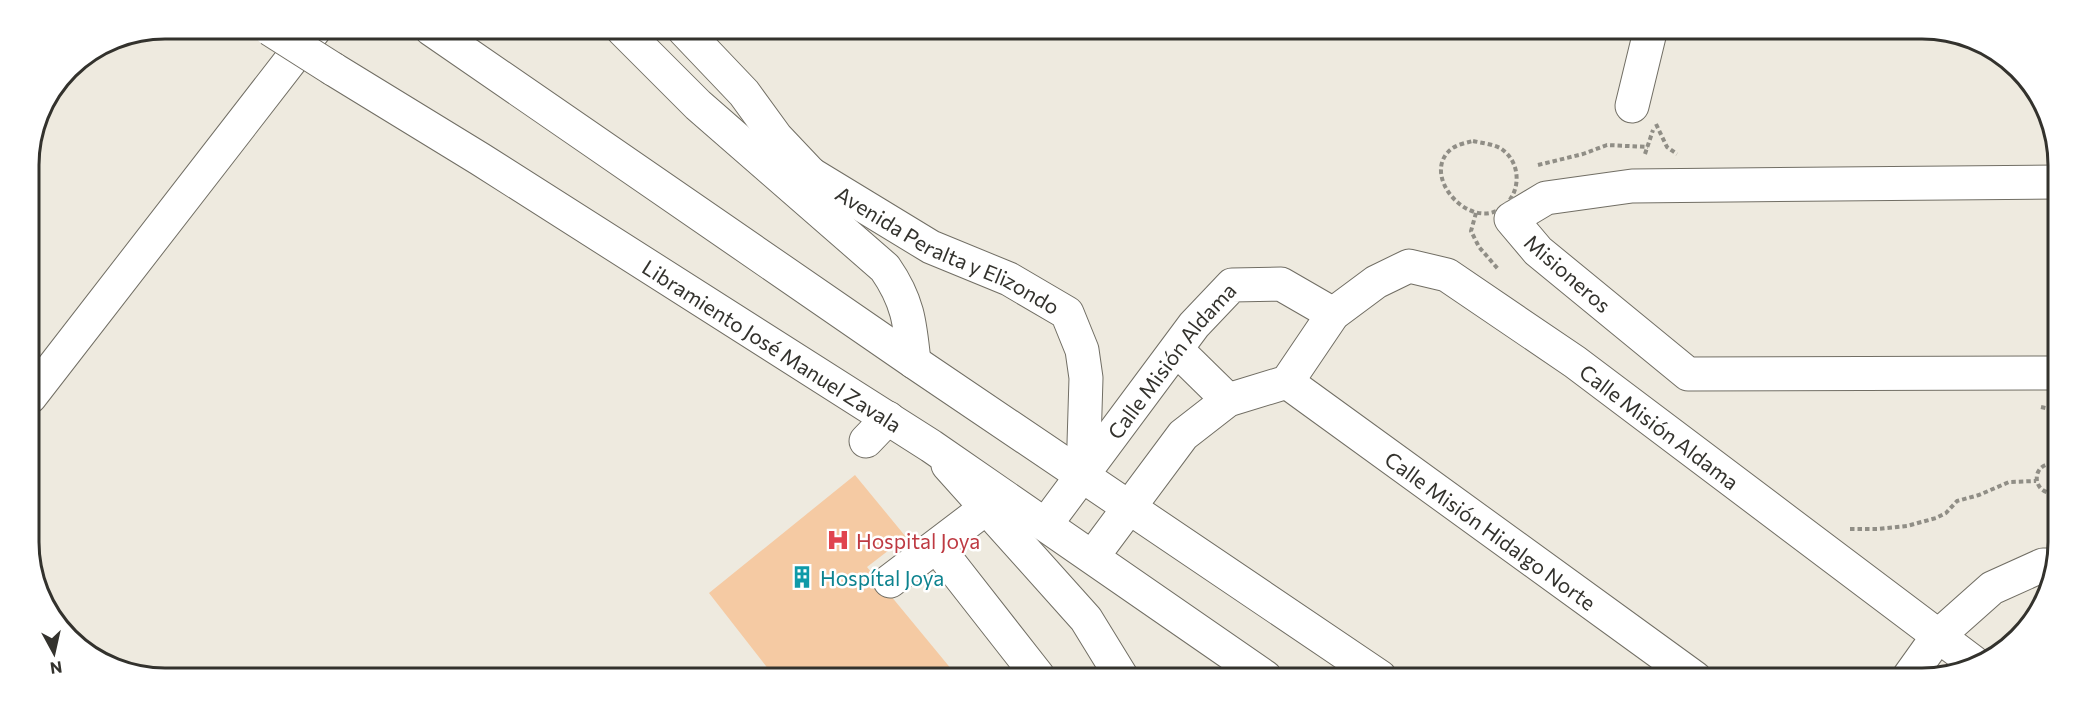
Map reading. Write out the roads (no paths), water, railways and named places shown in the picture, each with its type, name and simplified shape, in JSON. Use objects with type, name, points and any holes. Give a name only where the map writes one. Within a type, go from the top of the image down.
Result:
[{"type":"street","name":"Libramiento José Manuel Zavala","points":[[286,39],[480,159],[877,430],[931,446],[1252,668]]},
{"type":"street","points":[[39,384],[307,39]]},
{"type":"street","points":[[446,39],[914,362],[1367,668]]},
{"type":"street","points":[[632,39],[698,105],[800,179],[885,268],[906,305],[914,362]]},
{"type":"street","name":"Avenida Peralta y Elizondo","points":[[693,39],[744,93],[776,137],[800,179],[930,247],[1009,279],[1067,313],[1082,350],[1086,378],[1083,476]]},
{"type":"street","points":[[1632,106],[1648,39]]},
{"type":"street","name":"Misioneros","points":[[2048,182],[1632,186],[1546,198],[1510,219],[1538,251],[1688,374],[2048,373]]},
{"type":"street","name":"Calle Misión Aldama","points":[[1287,382],[1333,314],[1376,282],[1409,266],[1448,275],[1575,362],[1968,659]]},
{"type":"street","name":"Calle Misión Aldama","points":[[1046,524],[1178,350],[1194,325],[1232,285],[1281,284],[1333,314]]},
{"type":"street","points":[[1178,350],[1228,400]]},
{"type":"street","points":[[1093,556],[1183,435],[1228,400],[1287,382]]},
{"type":"street","name":"Calle Misión Hidalgo Norte","points":[[1287,382],[1681,668]]},
{"type":"street","points":[[931,446],[1086,619],[1116,668]]},
{"type":"street","points":[[890,581],[986,508]]},
{"type":"street","points":[[937,547],[1032,668]]},
{"type":"street","points":[[1915,668],[1938,636],[1992,588],[2046,565]]},
{"type":"place","name":"Hospital Joya","points":[[838,540]]},
{"type":"place","name":"Hospítal Joya","points":[[802,577]]}]
